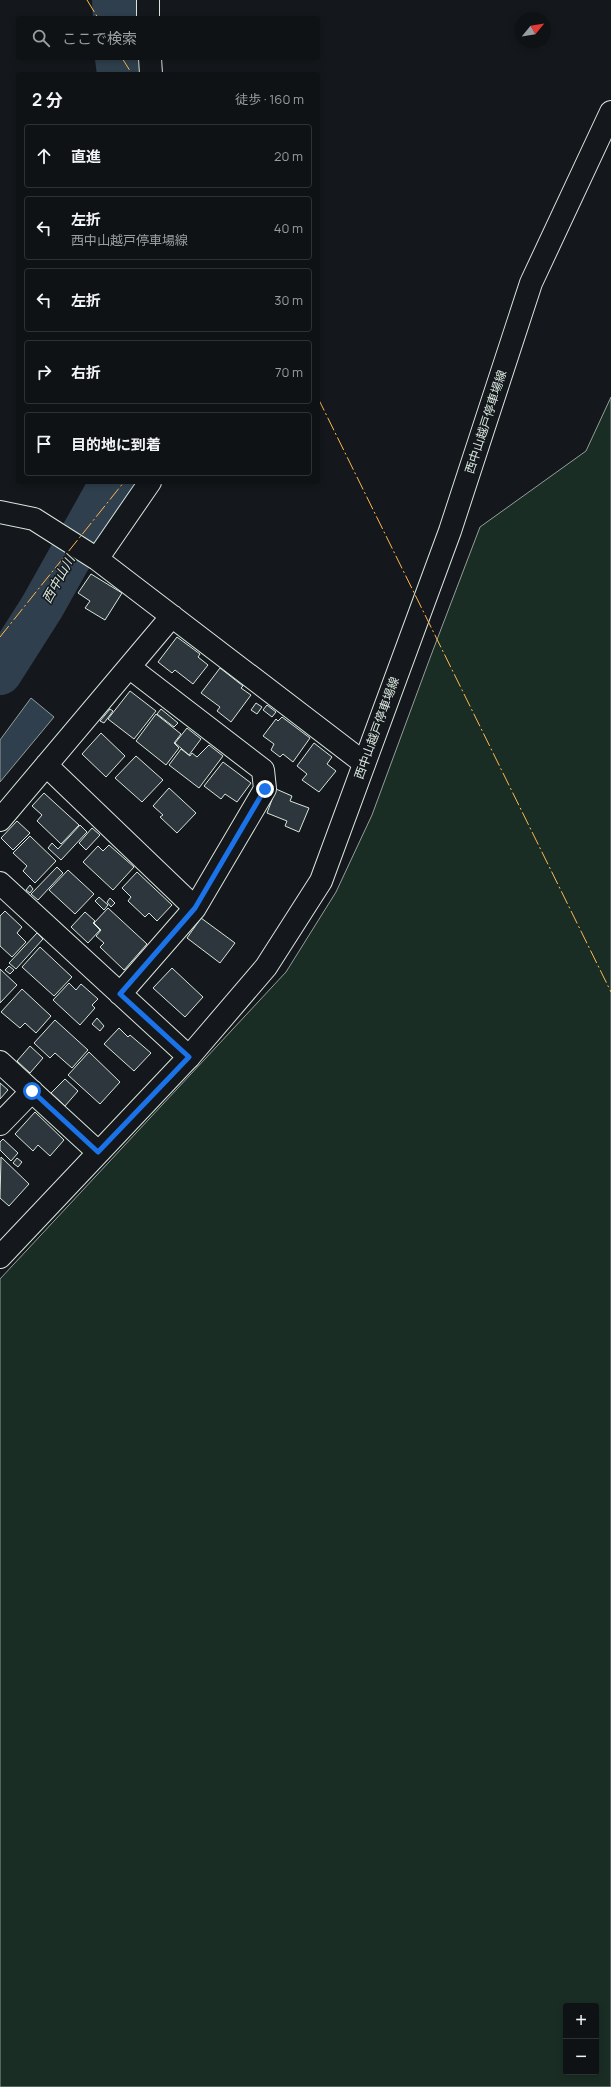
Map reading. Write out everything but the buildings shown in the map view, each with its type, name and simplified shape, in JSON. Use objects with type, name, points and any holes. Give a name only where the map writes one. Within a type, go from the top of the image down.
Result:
[{"type":"street","points":[[148,0],[148,16]]},
{"type":"street","points":[[150,60],[151,72]]},
{"type":"street","name":"西中山越戸停車場線","points":[[0,1257],[189,1057],[266,967],[321,881],[450,531],[531,283],[611,112]]},
{"type":"street","points":[[94,557],[149,484]]},
{"type":"street","points":[[0,512],[34,519],[94,557],[364,763]]},
{"type":"street","points":[[0,820],[172,616]]},
{"type":"street","points":[[120,994],[195,908],[265,789],[262,770],[129,667]]},
{"type":"street","points":[[46,765],[195,908]]},
{"type":"street","points":[[0,884],[189,1057]]},
{"type":"street","points":[[0,1062],[98,1152]]},
{"type":"street","points":[[0,1124],[32,1091]]},
{"type":"green space","points":[[611,397],[611,2087],[0,2087],[0,1279],[286,972],[336,892],[372,815],[480,527],[586,451]]},
{"type":"water","points":[[31,698],[54,717],[0,782],[0,740]]},
{"type":"waterway","name":"西中山川","points":[[114,0],[115,16]]},
{"type":"waterway","name":"西中山川","points":[[117,60],[119,72]]},
{"type":"waterway","name":"西中山川","points":[[0,673],[42,607],[111,484]]},
{"type":"power","points":[[87,0],[97,16]]},
{"type":"power","points":[[123,60],[131,72]]},
{"type":"power","points":[[320,402],[611,992]]},
{"type":"power","points":[[0,637],[122,484]]},
{"type":"route","points":[[32,1091],[98,1152],[189,1057],[120,994],[195,908],[265,789]]}]
